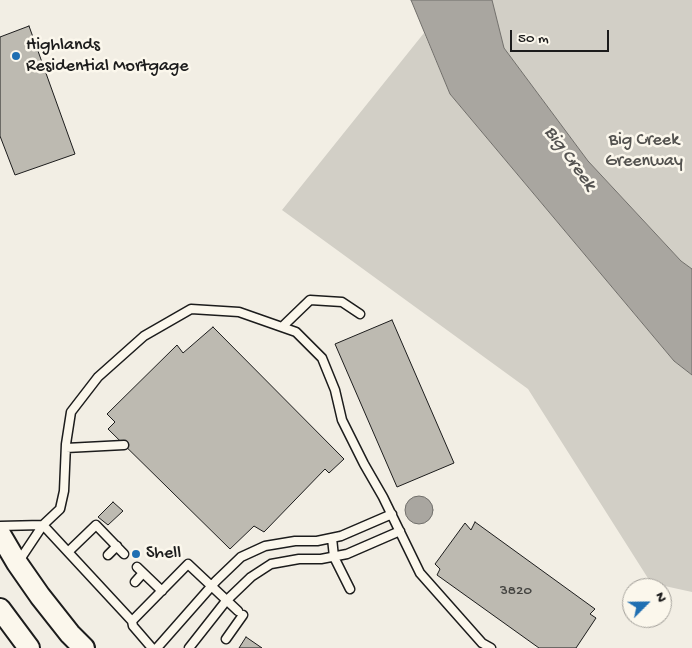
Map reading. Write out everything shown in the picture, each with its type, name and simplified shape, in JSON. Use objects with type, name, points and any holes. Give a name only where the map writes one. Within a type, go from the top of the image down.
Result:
[{"type":"main road","points":[[0,534],[17,563],[70,634],[84,648]]},
{"type":"main road","points":[[0,609],[29,648]]},
{"type":"lane","points":[[282,327],[310,300],[342,302],[360,314]]},
{"type":"lane","points":[[17,563],[43,525],[60,509],[64,491],[66,448],[71,412],[98,377],[144,336],[191,308],[238,312],[296,332],[322,358],[335,390],[342,420],[392,514],[420,573],[482,643],[491,648]]},
{"type":"lane","points":[[66,448],[124,445]]},
{"type":"lane","points":[[157,648],[212,585],[241,557],[265,546],[295,541],[317,541],[341,536],[392,514]]},
{"type":"lane","points":[[0,526],[43,525],[117,600],[132,621],[133,626],[152,648]]},
{"type":"lane","points":[[68,552],[96,525],[124,554]]},
{"type":"lane","points":[[189,648],[226,601],[251,577],[271,564],[299,559],[321,559],[347,554],[400,530]]},
{"type":"lane","points":[[332,538],[334,557],[350,588]]},
{"type":"lane","points":[[108,555],[116,546]]},
{"type":"lane","points":[[132,621],[188,564],[241,613],[226,639]]},
{"type":"lane","points":[[135,582],[140,570],[162,591]]},
{"type":"green space","name":"Big Creek Greenway","points":[[492,0],[692,0],[692,269],[681,261],[588,161],[504,48]]},
{"type":"green space","points":[[424,33],[450,94],[674,361],[692,375],[692,592],[672,588],[672,578],[648,578],[528,389],[282,210]]},
{"type":"water","name":"Big Creek","points":[[411,0],[492,0],[504,48],[588,161],[681,261],[692,269],[692,375],[674,361],[450,94]]},
{"type":"water","points":[[419,496],[429,500],[433,510],[429,520],[419,524],[409,520],[405,510],[409,500]]},
{"type":"building","points":[[29,26],[75,154],[15,175],[0,136],[0,37]]},
{"type":"building","points":[[392,320],[454,463],[397,487],[335,344]]},
{"type":"building","points":[[213,327],[344,459],[329,473],[325,469],[264,532],[254,526],[230,549],[108,429],[115,422],[107,414],[177,345],[183,353]]},
{"type":"building","points":[[113,502],[123,511],[108,525],[98,517]]},
{"type":"building","points":[[475,522],[595,609],[590,614],[596,618],[576,648],[539,648],[437,575],[440,569],[435,564],[465,523],[471,530]]},
{"type":"building","points":[[246,637],[262,648],[239,648]]},
{"type":"place","name":"Highlands Residential Mortgage","points":[[16,56]]},
{"type":"place","name":"Shell","points":[[136,554]]}]
